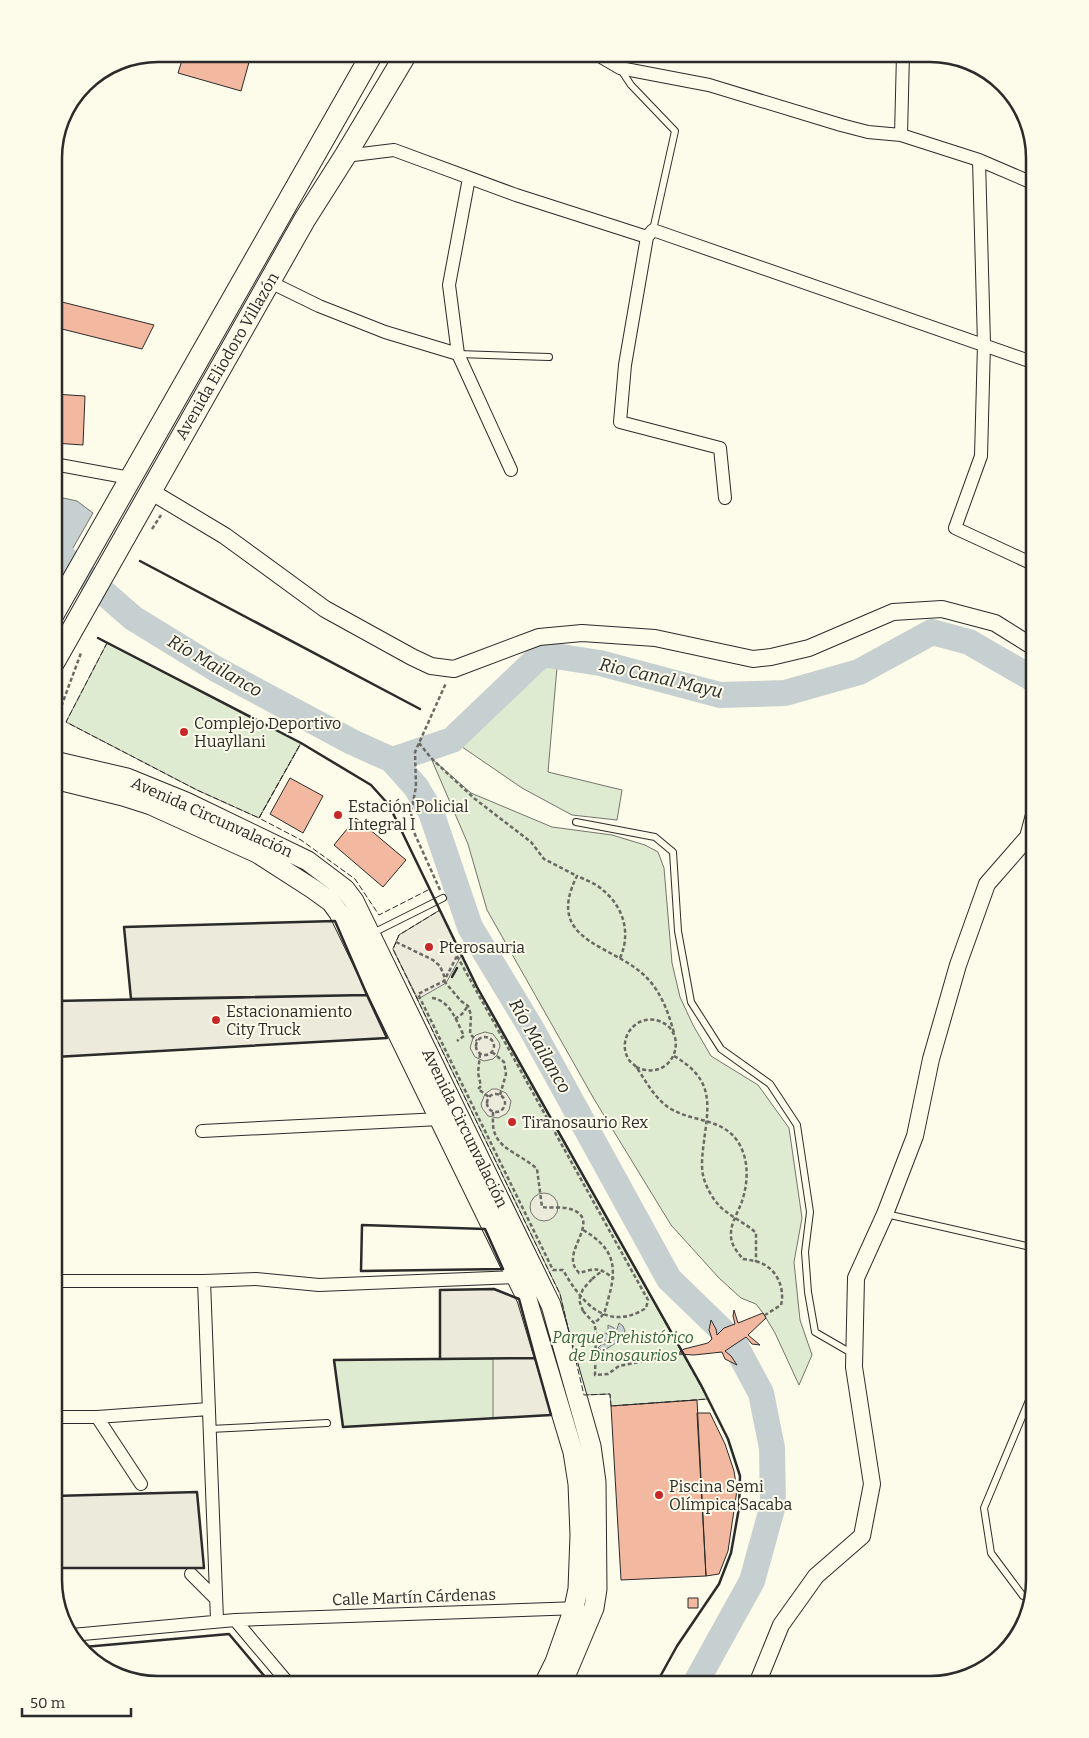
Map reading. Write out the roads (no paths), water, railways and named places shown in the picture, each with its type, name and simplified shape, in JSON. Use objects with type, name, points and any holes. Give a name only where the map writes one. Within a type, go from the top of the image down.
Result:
[{"type":"highway","name":"Avenida Eliodoro Villazón","points":[[284,207],[309,153],[356,63]]},
{"type":"highway","name":"Avenida Eliodoro Villazón","points":[[63,598],[367,63]]},
{"type":"highway","name":"Avenida Eliodoro Villazón","points":[[284,207],[320,159],[378,63]]},
{"type":"highway","name":"Avenida Eliodoro Villazón","points":[[63,648],[141,526],[150,491],[305,219],[346,156],[401,63]]},
{"type":"main road","name":"Avenida Circunvalación","points":[[63,763],[127,778],[186,802],[294,853],[312,863],[345,889],[354,901],[363,939],[440,1119],[527,1300],[573,1452],[578,1484],[580,1535],[578,1589],[574,1608],[548,1676]]},
{"type":"main road","name":"Avenida Circunvalación","points":[[63,781],[151,805],[257,853],[331,902],[363,939],[551,1305],[590,1446],[596,1482],[597,1590],[594,1608],[566,1676]]},
{"type":"street","points":[[611,63],[620,68],[709,85],[841,126],[868,132],[901,135],[978,160],[1026,180]]},
{"type":"street","points":[[901,135],[902,63]]},
{"type":"street","points":[[346,156],[394,150],[516,195],[650,234],[984,344],[1026,360]]},
{"type":"street","points":[[978,160],[984,344],[981,456],[956,528],[1026,561]]},
{"type":"street","points":[[469,178],[449,284],[458,354],[511,470]]},
{"type":"street","points":[[650,234],[625,365],[620,422],[720,448],[724,498]]},
{"type":"street","points":[[270,282],[319,306],[385,332],[458,354]]},
{"type":"street","points":[[63,466],[130,478]]},
{"type":"street","points":[[150,491],[225,536],[325,609],[412,658],[431,666],[454,669],[539,637],[582,633],[655,638],[753,659],[771,657],[809,648],[893,612],[942,609],[995,623],[1026,642]]},
{"type":"street","points":[[760,1676],[781,1625],[816,1576],[862,1536],[872,1484],[860,1409],[854,1355],[856,1278],[885,1214],[915,1136],[931,1059],[958,964],[987,884],[1026,839]]},
{"type":"street","points":[[301,881],[312,863]]},
{"type":"street","points":[[202,1131],[440,1119]]},
{"type":"street","points":[[62,1281],[256,1279],[319,1284],[516,1277],[534,1269]]},
{"type":"street","points":[[204,1281],[217,1620]]},
{"type":"street","points":[[560,1411],[579,1408]]},
{"type":"street","points":[[62,1417],[98,1417],[209,1409]]},
{"type":"street","points":[[98,1417],[141,1484]]},
{"type":"street","points":[[191,1574],[216,1600]]},
{"type":"street","name":"Calle Martín Cárdenas","points":[[80,1634],[217,1620],[594,1608]]},
{"type":"street","points":[[235,1620],[281,1675]]},
{"type":"lane","points":[[620,68],[632,85],[676,131],[650,234]]},
{"type":"lane","points":[[458,354],[549,357]]},
{"type":"lane","points":[[576,822],[655,837],[673,852],[678,930],[691,1002],[721,1049],[770,1084],[797,1125],[810,1212],[805,1252],[808,1292],[815,1332],[854,1355]]},
{"type":"lane","points":[[363,939],[443,898]]},
{"type":"lane","points":[[885,1214],[1026,1246]]},
{"type":"lane","points":[[1025,1596],[1022,1596],[991,1553],[984,1508],[1026,1408]]},
{"type":"lane","points":[[210,1429],[327,1423]]},
{"type":"waterway","name":"Río Mailanco","points":[[63,557],[133,618],[216,669],[352,742],[392,760],[416,787],[431,812],[470,927],[531,1028],[669,1279],[733,1341],[761,1393],[772,1448],[773,1505],[752,1581],[700,1676]]},
{"type":"waterway","name":"Rio Canal Mayu","points":[[392,760],[452,740],[542,654],[600,663],[720,695],[785,693],[859,672],[932,632],[969,642],[1026,675]]},
{"type":"place","name":"Complejo Deportivo Huayllani","points":[[184,732]]},
{"type":"place","name":"Estación Policial Integral I","points":[[338,815]]},
{"type":"place","name":"Pterosauria","points":[[429,947]]},
{"type":"place","name":"Estacionamiento City Truck","points":[[216,1020]]},
{"type":"place","name":"Tiranosaurio Rex","points":[[512,1122]]},
{"type":"place","name":"Piscina Semi Olímpica Sacaba","points":[[659,1495]]},
{"type":"park label","name":"Parque Prehistórico de Dinosaurios","points":[[623,1346]]}]
